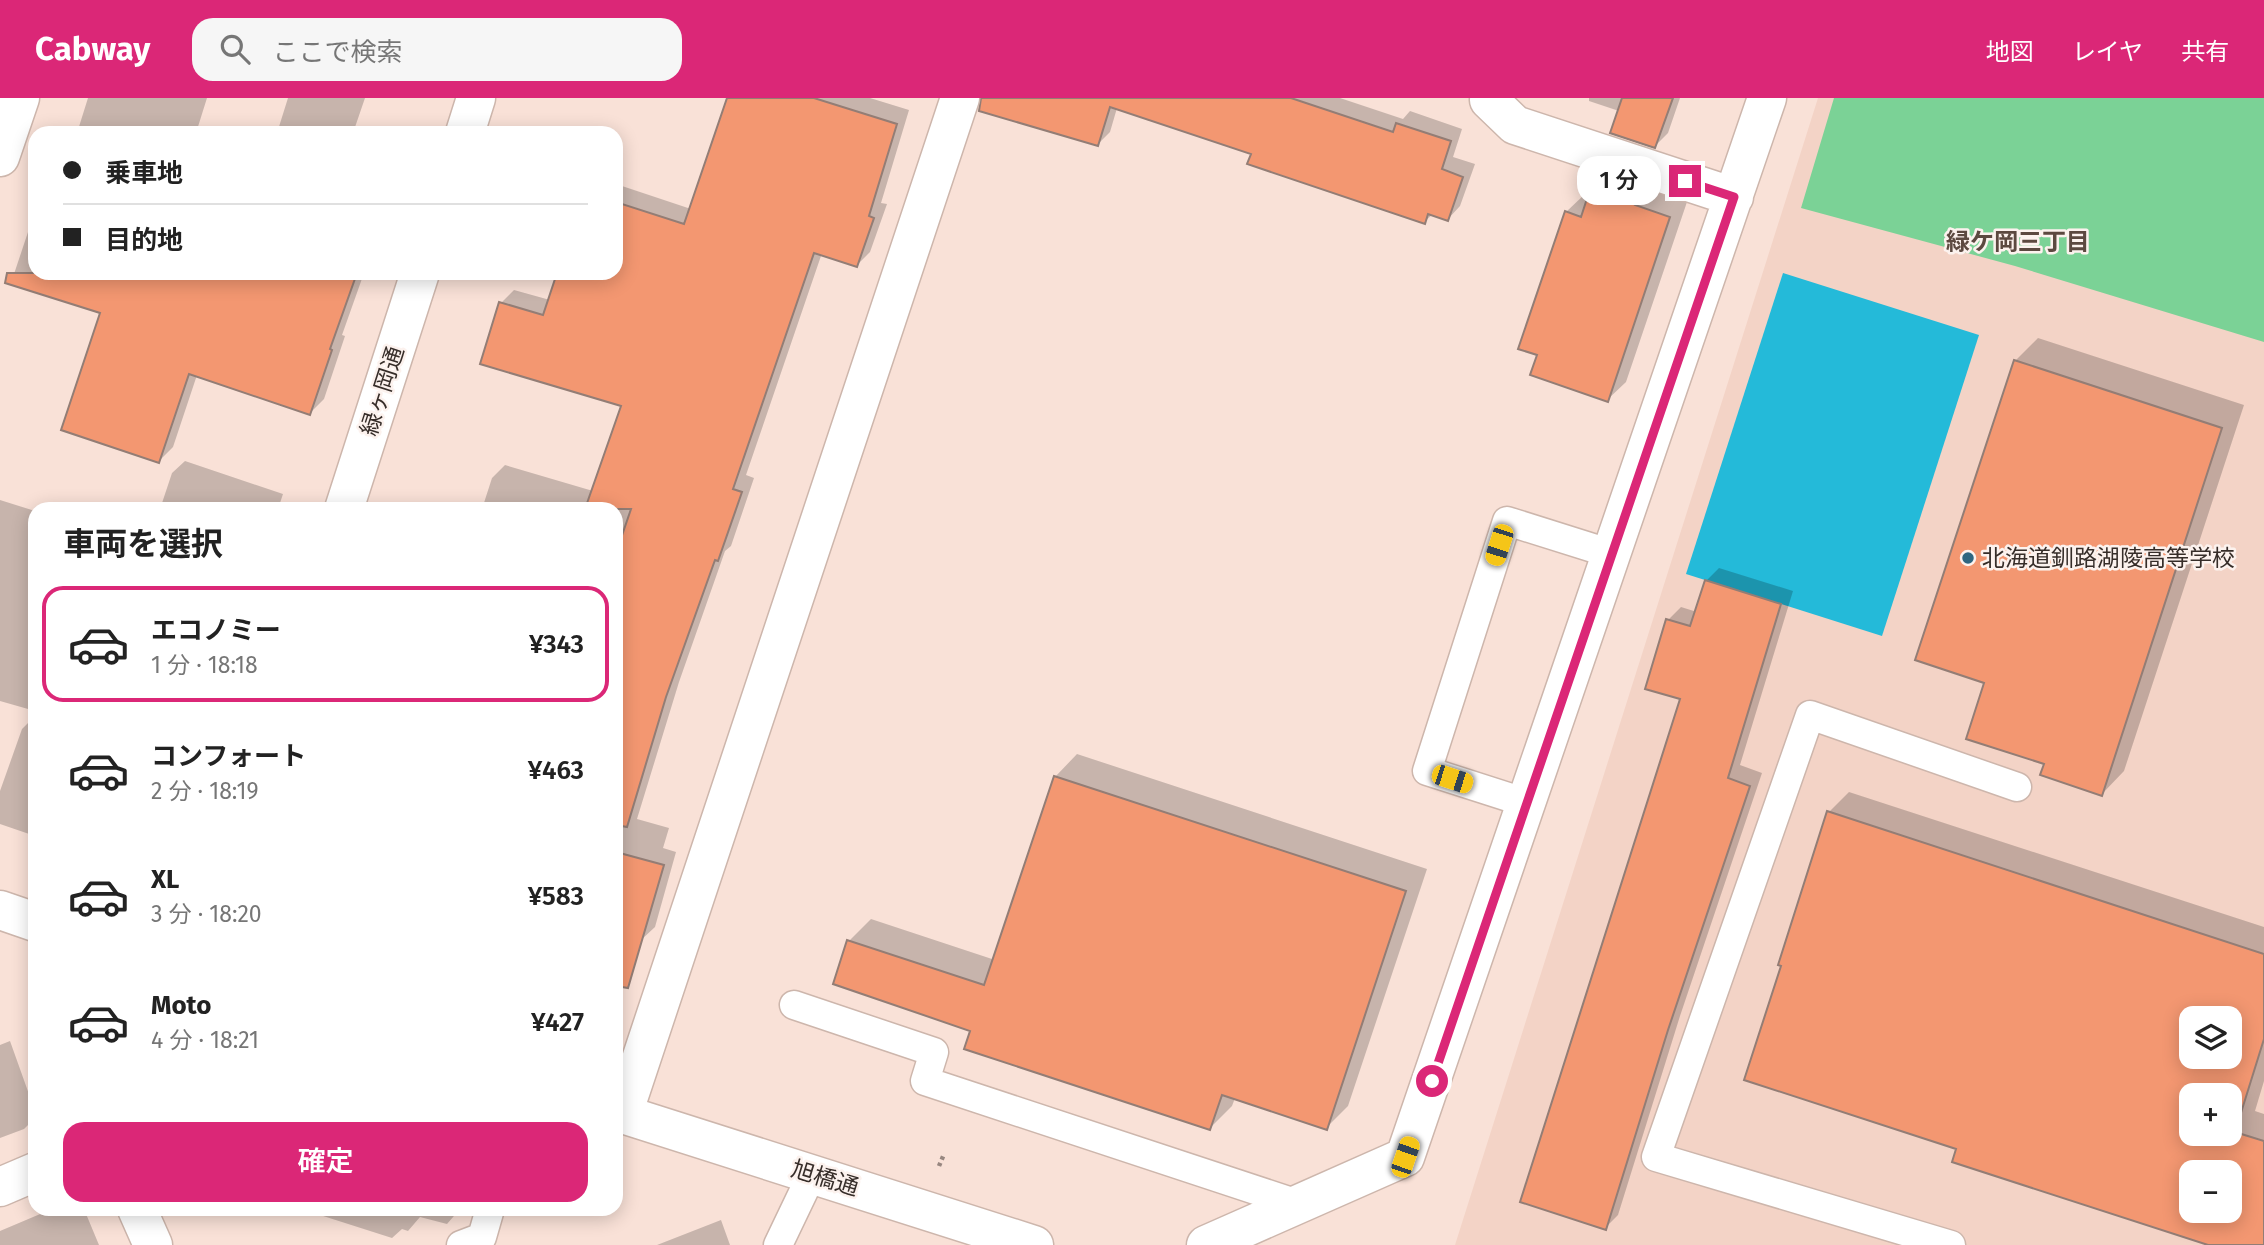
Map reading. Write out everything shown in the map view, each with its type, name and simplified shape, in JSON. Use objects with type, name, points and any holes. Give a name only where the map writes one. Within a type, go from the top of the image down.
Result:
[{"type":"street","points":[[0,157],[20,98]]},
{"type":"street","points":[[467,126],[477,98]]},
{"type":"street","points":[[623,1101],[960,98]]},
{"type":"street","points":[[1206,1245],[1405,1157],[1767,98]]},
{"type":"street","points":[[1488,99],[1515,125],[1734,197]]},
{"type":"street","name":"緑ヶ岡通","points":[[346,502],[418,280]]},
{"type":"street","points":[[0,910],[28,920]]},
{"type":"street","name":"旭橋通","points":[[623,1114],[1034,1245]]},
{"type":"street","points":[[0,1187],[28,1175]]},
{"type":"street","points":[[140,1216],[153,1245]]},
{"type":"lane","points":[[1527,803],[1427,771],[1507,521],[1612,554]]},
{"type":"lane","points":[[1951,1245],[1656,1157],[1810,715],[2017,787]]},
{"type":"lane","points":[[794,1006],[934,1052],[925,1082],[1298,1204]]},
{"type":"lane","points":[[778,1245],[812,1174]]},
{"type":"lane","points":[[461,1245],[482,1237],[488,1216]]},
{"type":"shaded area","name":"北海道釧路湖陵高等学校","points":[[1818,98],[2264,98],[2264,1245],[1455,1245]]},
{"type":"green space","points":[[1834,98],[2264,98],[2264,342],[2015,266],[1801,208]]},
{"type":"water","points":[[1783,273],[1979,335],[1882,636],[1686,574]]},
{"type":"building","points":[[727,98],[814,98],[897,124],[869,216],[874,218],[857,267],[814,253],[733,489],[742,492],[666,697],[627,827],[623,826],[623,532],[631,509],[623,509],[623,502],[587,502],[621,406],[480,364],[499,302],[543,315],[555,280],[623,280],[623,204],[684,224]]},
{"type":"building","points":[[981,98],[1291,98],[1393,132],[1396,123],[1451,141],[1442,169],[1463,177],[1448,221],[1428,214],[1425,224],[1247,164],[1251,154],[1110,107],[1098,146],[979,111]]},
{"type":"building","points":[[1622,98],[1673,98],[1655,148],[1610,133]]},
{"type":"building","points":[[1595,174],[1641,189],[1635,205],[1670,217],[1608,402],[1530,375],[1537,355],[1518,349],[1565,211],[1581,217]]},
{"type":"building","points":[[7,273],[28,273],[28,280],[355,280],[310,415],[189,374],[159,463],[61,430],[100,313],[5,283]]},
{"type":"building","points":[[2014,360],[2222,428],[2102,796],[2040,775],[2044,764],[1966,739],[1984,683],[1915,660]]},
{"type":"building","points":[[1705,580],[1781,604],[1728,778],[1750,786],[1668,1030],[1606,1230],[1520,1202],[1680,699],[1645,689],[1666,619],[1690,626]]},
{"type":"building","points":[[1054,776],[1406,891],[1327,1130],[1222,1095],[1210,1130],[964,1049],[970,1031],[833,984],[847,940],[984,985]]},
{"type":"building","points":[[1827,811],[2264,954],[2264,1039],[2242,1110],[2242,1083],[2179,1083],[2179,1146],[2242,1146],[2242,1134],[2264,1141],[2264,1245],[2208,1245],[1952,1162],[1956,1149],[1744,1080],[1781,966],[1778,965]]},
{"type":"building","points":[[623,854],[664,865],[628,988],[623,987]]},
{"type":"place","name":"北海道釧路湖陵高等学校","points":[[1968,558]]},
{"type":"district","name":"緑ケ岡三丁目","points":[[2018,242]]},
{"type":"route","points":[[1432,1081],[1734,197],[1685,181]]}]
